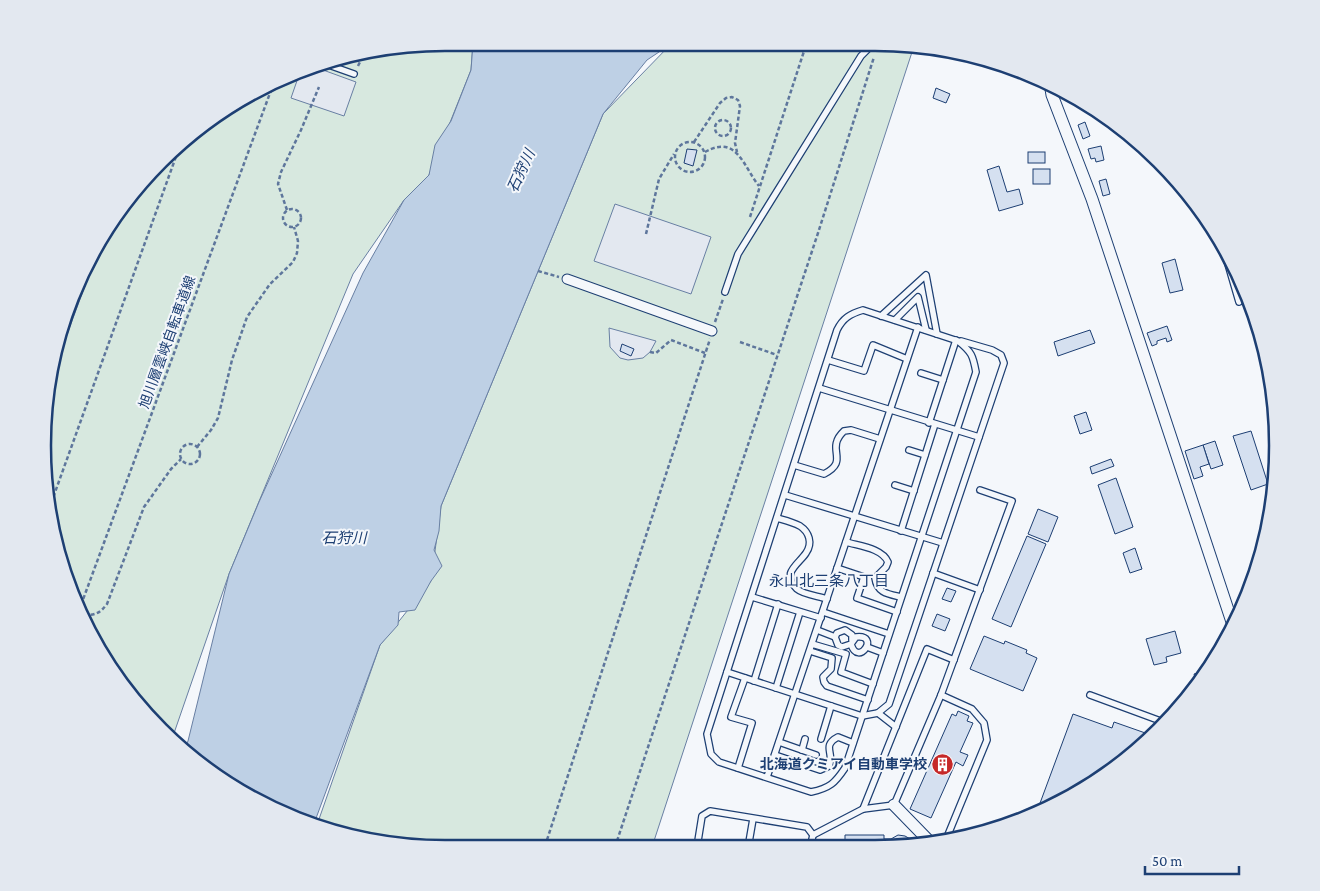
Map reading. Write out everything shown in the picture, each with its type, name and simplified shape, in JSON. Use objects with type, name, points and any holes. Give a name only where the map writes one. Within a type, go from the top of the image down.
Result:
[{"type":"street","points":[[1052,93],[1092,200],[1230,616]]},
{"type":"street","points":[[567,280],[712,331]]},
{"type":"street","points":[[894,805],[924,836]]},
{"type":"lane","points":[[725,292],[738,254],[861,56],[866,51]]},
{"type":"lane","points":[[335,67],[354,74]]},
{"type":"lane","points":[[881,316],[926,275],[937,334]]},
{"type":"lane","points":[[1233,282],[1239,302]]},
{"type":"lane","points":[[895,320],[918,296],[926,330]]},
{"type":"lane","points":[[727,672],[862,716],[878,713],[889,704],[1004,363],[1001,355],[992,350],[863,310],[850,314],[841,321],[706,734],[711,754],[719,762],[812,792],[824,789],[836,782],[845,768],[853,742],[862,716],[868,700],[889,634],[897,612],[921,536],[976,372],[970,350],[957,340]]},
{"type":"lane","points":[[767,777],[918,327]]},
{"type":"lane","points":[[901,530],[926,455],[943,380],[957,340]]},
{"type":"lane","points":[[828,360],[864,371],[873,346],[907,359]]},
{"type":"lane","points":[[921,373],[943,380]]},
{"type":"lane","points":[[819,388],[979,437]]},
{"type":"lane","points":[[794,464],[824,474],[831,470],[836,463],[837,456],[834,446],[836,438],[844,430],[851,430],[880,439]]},
{"type":"lane","points":[[909,450],[926,455]]},
{"type":"lane","points":[[896,485],[914,491]]},
{"type":"lane","points":[[812,835],[863,809],[894,805],[941,694],[1012,501],[980,490]]},
{"type":"lane","points":[[784,495],[943,543]]},
{"type":"lane","points":[[777,518],[800,526],[808,534],[810,543],[806,553],[794,565],[791,572],[792,582],[798,590],[827,599]]},
{"type":"lane","points":[[846,542],[885,556],[888,562],[886,567],[874,578],[876,586],[880,591],[901,597]]},
{"type":"lane","points":[[837,568],[864,577],[856,598],[897,612]]},
{"type":"lane","points":[[933,573],[980,590]]},
{"type":"lane","points":[[752,596],[800,612],[822,615],[889,634]]},
{"type":"lane","points":[[754,681],[778,604]]},
{"type":"lane","points":[[776,688],[800,612]]},
{"type":"lane","points":[[817,630],[835,637]]},
{"type":"lane","points":[[835,637],[835,641],[842,647],[847,647],[852,642],[856,637],[861,636],[868,642],[867,647],[865,651],[856,652],[852,649],[852,642],[852,635],[845,630],[837,633],[835,637]]},
{"type":"lane","points":[[812,644],[846,654],[841,672],[873,684]]},
{"type":"lane","points":[[867,647],[883,652]]},
{"type":"lane","points":[[863,809],[927,649],[954,660]]},
{"type":"lane","points":[[810,651],[832,658],[831,669],[823,677],[827,686],[868,700]]},
{"type":"lane","points":[[738,768],[752,723],[731,717],[745,678]]},
{"type":"lane","points":[[941,694],[972,709],[984,723],[987,740],[949,832]]},
{"type":"lane","points":[[1090,695],[1157,720]]},
{"type":"lane","points":[[821,738],[831,706]]},
{"type":"lane","points":[[878,713],[896,728]]},
{"type":"lane","points":[[817,724],[825,726]]},
{"type":"lane","points":[[775,755],[820,770],[829,766],[831,761],[828,746],[832,741],[838,738],[853,742]]},
{"type":"lane","points":[[802,750],[805,739]]},
{"type":"lane","points":[[779,742],[816,755]]},
{"type":"lane","points":[[699,840],[702,816],[710,811],[807,827],[812,835],[811,840]]},
{"type":"lane","points":[[749,840],[753,819]]},
{"type":"path","points":[[749,220],[804,51]]},
{"type":"path","points":[[617,840],[874,55]]},
{"type":"path","points":[[287,210],[278,184],[281,172],[319,87]]},
{"type":"path","name":"旭川層雲峡自転車道線","points":[[83,600],[270,92]]},
{"type":"path","points":[[694,142],[720,103],[726,98],[732,97],[738,100],[740,106],[735,143],[737,152],[759,186]]},
{"type":"path","points":[[711,118],[716,124],[716,131],[721,135],[728,133],[729,123],[724,120],[716,124]]},
{"type":"path","points":[[730,128],[737,126]]},
{"type":"path","points":[[646,234],[659,179],[677,150],[684,143],[694,142],[703,147],[706,157],[703,166],[694,172],[684,171],[677,165],[675,160],[677,150]]},
{"type":"path","points":[[705,152],[718,146],[724,146],[737,152]]},
{"type":"path","points":[[55,493],[175,159]]},
{"type":"path","points":[[296,209],[300,214],[299,223],[294,227],[288,226],[284,222],[283,214],[287,210],[296,209]]},
{"type":"path","points":[[196,447],[211,430],[218,418],[232,360],[247,317],[270,284],[293,262],[297,253],[298,241],[294,227]]},
{"type":"path","points":[[538,271],[567,280]]},
{"type":"path","points":[[547,840],[725,292]]},
{"type":"path","points":[[650,352],[656,353],[671,340],[705,354]]},
{"type":"path","points":[[740,342],[777,355]]},
{"type":"path","points":[[191,444],[200,453],[196,462],[189,464],[181,459],[180,453],[183,447],[191,444]]},
{"type":"path","points":[[90,615],[95,615],[102,611],[107,604],[144,507],[166,476],[181,459]]},
{"type":"shaded area","points":[[472,51],[471,70],[429,175],[404,200],[353,274],[229,574],[175,731],[133,686],[104,643],[81,596],[65,548],[55,497],[51,446],[55,394],[69,328],[92,271],[104,248],[133,205],[186,149],[226,118],[248,104],[295,81],[343,65],[369,59],[420,52]]},
{"type":"shaded area","points":[[664,51],[874,51],[912,53],[654,840],[420,839],[369,832],[319,819],[380,645],[431,581],[441,506],[603,114]]},
{"type":"shaded area","points":[[324,70],[356,82],[344,116],[291,98],[297,80]]},
{"type":"shaded area","points":[[615,204],[711,237],[691,294],[594,261]]},
{"type":"shaded area","points":[[609,328],[656,341],[650,352],[643,358],[628,360],[620,358],[610,347]]},
{"type":"water","name":"石狩川","points":[[472,51],[660,51],[647,60],[603,114],[441,506],[439,531],[434,550],[442,566],[431,581],[415,610],[399,612],[398,625],[380,645],[316,818],[295,810],[248,787],[205,758],[187,743],[229,574],[259,502],[363,273],[404,200],[429,175],[435,145],[451,121],[471,70]]},
{"type":"building","points":[[936,88],[950,94],[946,103],[933,98]]},
{"type":"building","points":[[1085,122],[1090,136],[1083,139],[1078,125]]},
{"type":"building","points":[[1101,146],[1104,160],[1096,162],[1095,158],[1091,159],[1088,149]]},
{"type":"building","points":[[687,149],[697,150],[693,166],[684,163]]},
{"type":"building","points":[[1028,152],[1045,152],[1045,163],[1028,163]]},
{"type":"building","points":[[999,166],[1007,192],[1019,189],[1023,204],[999,211],[987,170]]},
{"type":"building","points":[[1033,169],[1050,169],[1050,184],[1033,184]]},
{"type":"building","points":[[1106,179],[1110,194],[1103,196],[1099,181]]},
{"type":"building","points":[[1175,259],[1183,290],[1170,293],[1162,263]]},
{"type":"building","points":[[1167,326],[1172,340],[1167,342],[1166,338],[1157,341],[1157,344],[1152,346],[1147,333]]},
{"type":"building","points":[[1090,330],[1095,343],[1058,356],[1054,342]]},
{"type":"building","points":[[622,344],[634,349],[631,356],[620,351]]},
{"type":"building","points":[[1086,412],[1092,430],[1080,434],[1074,416]]},
{"type":"building","points":[[1251,431],[1267,481],[1266,485],[1251,490],[1233,436]]},
{"type":"building","points":[[1215,441],[1223,465],[1211,469],[1203,445]]},
{"type":"building","points":[[1203,445],[1209,464],[1200,467],[1203,476],[1194,479],[1185,451]]},
{"type":"building","points":[[1111,459],[1114,466],[1092,474],[1090,467]]},
{"type":"building","points":[[1116,478],[1133,527],[1115,534],[1098,485]]},
{"type":"building","points":[[1038,509],[1058,517],[1048,542],[1028,534]]},
{"type":"building","points":[[1027,536],[1046,544],[1011,627],[992,619]]},
{"type":"building","points":[[1135,548],[1142,569],[1130,573],[1123,553]]},
{"type":"building","points":[[947,588],[956,591],[951,602],[942,599]]},
{"type":"building","points":[[937,614],[950,619],[945,631],[932,626]]},
{"type":"building","points":[[1175,631],[1181,653],[1166,657],[1167,662],[1154,665],[1146,639]]},
{"type":"building","points":[[984,636],[1004,644],[1005,641],[1027,650],[1026,653],[1037,658],[1023,691],[970,669]]},
{"type":"building","name":"北海道クミアイ自動車学校","points":[[958,711],[969,716],[967,721],[973,723],[960,752],[968,755],[963,766],[956,762],[931,818],[910,809],[952,714],[956,716]]},
{"type":"building","points":[[1073,714],[1112,728],[1114,722],[1144,733],[1115,758],[1094,773],[1072,787],[1040,803]]},
{"type":"building","points":[[845,835],[884,835],[884,839],[891,839],[898,835],[909,838],[874,840],[845,840]]},
{"type":"place","name":"北海道クミアイ自動車学校","points":[[943,764]]},
{"type":"district","name":"永山北三条八丁目","points":[[829,581]]}]
